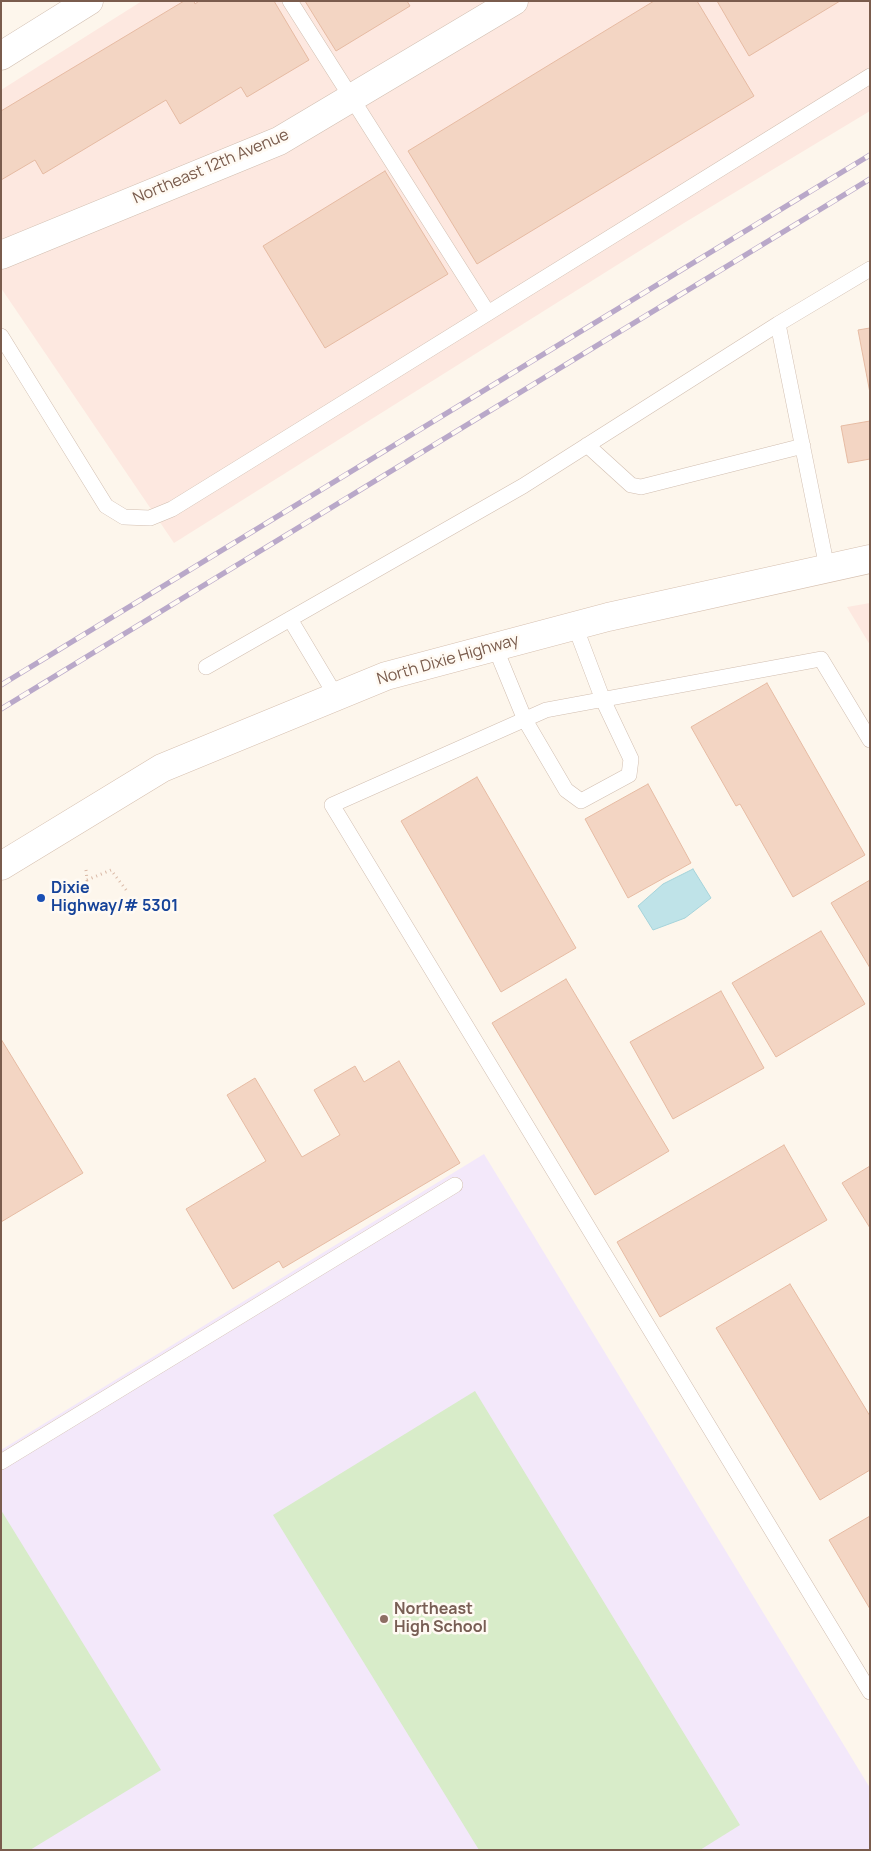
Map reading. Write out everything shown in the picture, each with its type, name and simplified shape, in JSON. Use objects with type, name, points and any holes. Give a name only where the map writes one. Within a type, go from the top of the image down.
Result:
[{"type":"main road","points":[[1,56],[89,1]]},
{"type":"main road","name":"Northeast 12th Avenue","points":[[1,255],[279,141],[514,1]]},
{"type":"main road","name":"North Dixie Highway","points":[[1,866],[162,768],[386,676],[575,626],[870,559]]},
{"type":"lane","points":[[290,1],[488,313]]},
{"type":"lane","points":[[1,336],[106,506],[124,517],[150,518],[180,503],[870,76]]},
{"type":"lane","points":[[206,667],[523,486],[778,324],[870,269]]},
{"type":"lane","points":[[778,324],[827,568]]},
{"type":"lane","points":[[587,445],[631,485],[641,487],[803,446]]},
{"type":"lane","points":[[290,619],[336,696]]},
{"type":"lane","points":[[495,647],[525,720],[566,790],[581,801],[629,775],[631,759],[603,700],[575,626]]},
{"type":"lane","points":[[870,740],[821,659],[546,710],[332,805],[870,1692]]},
{"type":"lane","points":[[1,1462],[455,1184]]},
{"type":"path","points":[[86,870],[87,880],[111,870],[127,892]]},
{"type":"shaded area","points":[[142,1],[870,1],[870,111],[684,223],[174,543],[1,288],[1,90]]},
{"type":"shaded area","points":[[870,603],[870,645],[847,607]]},
{"type":"shaded area","name":"Northeast High School","points":[[484,1154],[870,1788],[870,1850],[1,1850],[1,1450]]},
{"type":"green space","points":[[475,1391],[740,1825],[700,1850],[479,1850],[273,1515]]},
{"type":"green space","points":[[1,1510],[161,1770],[30,1850],[1,1850]]},
{"type":"water","points":[[693,869],[711,898],[685,918],[653,930],[638,906],[663,884]]},
{"type":"building","points":[[184,1],[194,1],[195,4],[199,1],[274,1],[309,60],[247,97],[241,87],[180,124],[166,100],[43,174],[35,160],[1,180],[1,111]]},
{"type":"building","points":[[305,1],[407,1],[410,6],[336,51]]},
{"type":"building","points":[[654,1],[697,1],[754,96],[477,264],[408,151]]},
{"type":"building","points":[[717,1],[840,1],[749,56]]},
{"type":"building","points":[[385,171],[448,274],[325,348],[263,246]]},
{"type":"building","points":[[870,328],[870,393],[858,330]]},
{"type":"building","points":[[870,421],[870,459],[848,463],[841,426]]},
{"type":"building","points":[[767,683],[865,855],[793,897],[740,804],[736,806],[691,727]]},
{"type":"building","points":[[477,777],[576,948],[501,992],[401,821]]},
{"type":"building","points":[[648,784],[691,863],[628,898],[585,819]]},
{"type":"building","points":[[870,880],[870,968],[831,903]]},
{"type":"building","points":[[821,931],[865,1004],[776,1057],[732,983]]},
{"type":"building","points":[[566,979],[669,1151],[595,1195],[492,1023]]},
{"type":"building","points":[[721,991],[764,1068],[673,1119],[630,1042]]},
{"type":"building","points":[[1,1039],[83,1173],[1,1222]]},
{"type":"building","points":[[399,1061],[460,1163],[283,1268],[279,1261],[233,1289],[186,1209],[266,1161],[227,1095],[255,1078],[302,1157],[340,1135],[314,1090],[355,1066],[364,1082]]},
{"type":"building","points":[[784,1145],[827,1220],[660,1317],[617,1242]]},
{"type":"building","points":[[870,1166],[870,1228],[842,1183]]},
{"type":"building","points":[[790,1284],[870,1416],[870,1470],[820,1500],[716,1328]]},
{"type":"building","points":[[870,1516],[870,1609],[829,1540]]},
{"type":"railway","points":[[1,685],[870,155]]},
{"type":"railway","points":[[1,709],[870,179]]},
{"type":"place","name":"Dixie Highway/# 5301","points":[[41,898]]},
{"type":"place","name":"Northeast High School","points":[[384,1619]]}]
